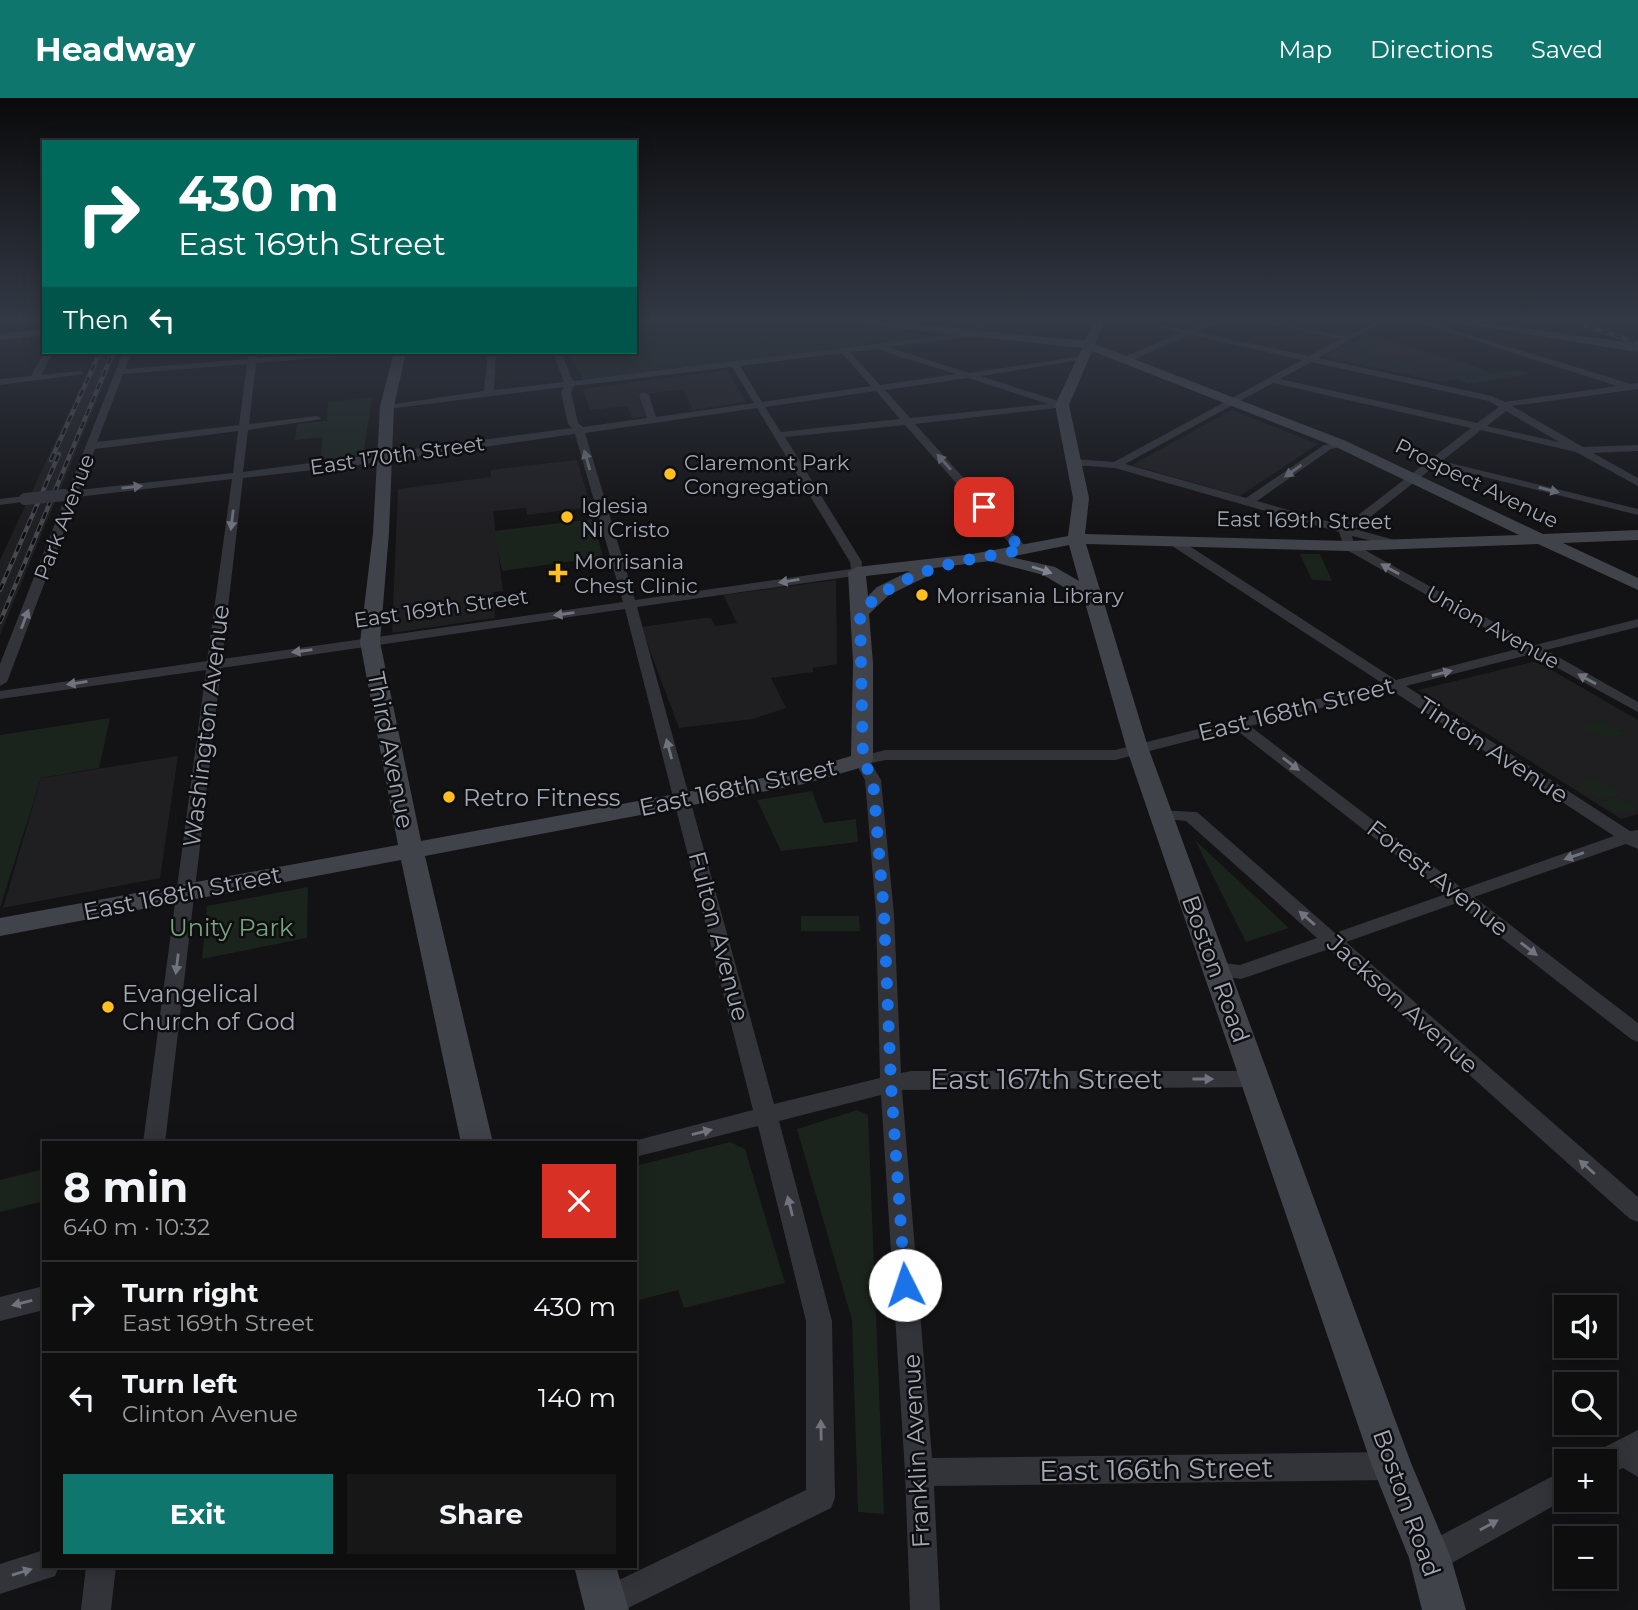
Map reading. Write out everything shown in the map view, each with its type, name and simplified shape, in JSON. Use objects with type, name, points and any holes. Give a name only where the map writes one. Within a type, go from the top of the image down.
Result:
[{"type":"main road","name":"Third Avenue","points":[[390,393],[383,458],[381,533],[370,642],[411,850],[477,1141]]},
{"type":"main road","points":[[1062,405],[1068,393]]},
{"type":"main road","name":"Prospect Avenue","points":[[1211,393],[1341,444],[1638,585]]},
{"type":"main road","name":"Boston Road","points":[[1062,405],[1081,506],[1076,539],[1137,747],[1392,1466],[1430,1558],[1444,1610]]},
{"type":"main road","points":[[1022,550],[1059,527],[1081,506]]},
{"type":"main road","name":"East 169th Street","points":[[857,572],[979,558],[1076,539],[1173,541],[1347,538],[1394,544],[1638,536]]},
{"type":"main road","points":[[979,558],[1049,572],[1093,596]]},
{"type":"main road","name":"East 169th Street","points":[[860,613],[894,584],[979,558]]},
{"type":"main road","name":"Franklin Avenue","points":[[857,572],[863,760]]},
{"type":"main road","name":"East 168th Street","points":[[0,927],[683,800],[804,776],[863,760]]},
{"type":"street","name":"Park Avenue","points":[[0,682],[69,494],[92,446],[112,393]]},
{"type":"street","name":"Washington Avenue","points":[[154,1141],[248,393]]},
{"type":"street","points":[[387,406],[493,393]]},
{"type":"street","name":"Fulton Avenue","points":[[566,393],[573,425],[579,429],[630,605],[768,1116],[819,1321],[821,1498],[603,1593]]},
{"type":"street","name":"Franklin Avenue","points":[[753,393],[856,562],[857,572]]},
{"type":"street","name":"East 170th Street","points":[[0,502],[383,458],[844,393]]},
{"type":"street","points":[[882,393],[1022,550]]},
{"type":"street","points":[[1020,393],[1062,405]]},
{"type":"street","points":[[1116,466],[1248,393]]},
{"type":"street","points":[[1325,393],[1582,450],[1638,449]]},
{"type":"street","points":[[1463,393],[1492,399],[1506,406],[1638,483]]},
{"type":"street","points":[[1347,538],[1413,478],[1506,406],[1603,393]]},
{"type":"street","points":[[644,395],[652,419]]},
{"type":"street","points":[[779,435],[1062,405]]},
{"type":"street","points":[[92,446],[317,419]]},
{"type":"street","points":[[1247,503],[1328,447],[1341,444]]},
{"type":"street","points":[[1435,462],[1638,512]]},
{"type":"street","name":"Union Avenue","points":[[1074,463],[1116,466],[1299,518],[1347,538],[1535,651],[1638,708]]},
{"type":"street","name":"Tinton Avenue","points":[[1173,541],[1634,839]]},
{"type":"street","name":"East 169th Street","points":[[0,695],[857,572]]},
{"type":"street","name":"East 168th Street","points":[[863,760],[886,755],[1115,755],[1137,747],[1535,651],[1638,623]]},
{"type":"street","name":"Forest Avenue","points":[[1237,723],[1638,1034]]},
{"type":"street","name":"Franklin Avenue","points":[[863,760],[873,780],[883,901],[891,1084],[919,1472],[925,1610]]},
{"type":"street","name":"Jackson Avenue","points":[[1161,814],[1191,816],[1638,1212]]},
{"type":"street","points":[[1216,969],[1241,972],[1634,839]]},
{"type":"street","name":"East 167th Street","points":[[637,1148],[911,1079],[1255,1079]]},
{"type":"street","points":[[0,1309],[42,1298]]},
{"type":"street","name":"East 166th Street","points":[[919,1472],[1392,1466]]},
{"type":"street","points":[[1430,1558],[1554,1490]]},
{"type":"street","points":[[0,1578],[42,1567]]},
{"type":"street","points":[[96,1610],[101,1568]]},
{"type":"shaded area","points":[[78,393],[100,393],[0,635],[0,560]]},
{"type":"shaded area","points":[[584,393],[657,393],[639,395],[646,416],[632,418],[627,406],[590,410]]},
{"type":"shaded area","points":[[685,393],[740,393],[746,402],[693,410]]},
{"type":"shaded area","points":[[1232,410],[1318,444],[1240,496],[1132,465]]},
{"type":"shaded area","points":[[577,460],[591,507],[527,515],[526,508],[493,511],[503,591],[493,592],[495,618],[392,633],[398,489],[491,477],[491,470]]},
{"type":"shaded area","points":[[836,580],[837,664],[813,668],[813,672],[771,678],[786,708],[753,719],[679,728],[641,627],[704,618],[711,618],[715,626],[737,623],[723,595]]},
{"type":"shaded area","points":[[1536,661],[1638,720],[1638,814],[1621,819],[1418,690]]},
{"type":"shaded area","points":[[178,756],[160,878],[3,908],[41,778]]},
{"type":"green space","points":[[372,397],[363,456],[321,459],[322,437],[295,440],[297,424],[327,421],[328,402]]},
{"type":"green space","points":[[593,519],[603,557],[502,571],[494,531]]},
{"type":"green space","points":[[1300,554],[1320,554],[1332,581],[1312,580]]},
{"type":"green space","points":[[110,718],[99,768],[41,778],[0,908],[0,735]]},
{"type":"green space","points":[[1601,720],[1626,734],[1601,736],[1578,727]]},
{"type":"green space","points":[[1597,778],[1621,793],[1600,800],[1576,785]]},
{"type":"green space","points":[[812,791],[824,823],[856,819],[858,842],[781,851],[757,800]]},
{"type":"green space","points":[[1615,797],[1634,804],[1635,810],[1614,812],[1596,803]]},
{"type":"green space","points":[[1195,840],[1289,928],[1246,942]]},
{"type":"green space","name":"Unity Park","points":[[308,887],[307,938],[202,959],[207,906]]},
{"type":"green space","points":[[801,916],[859,916],[860,931],[801,931]]},
{"type":"green space","points":[[857,1110],[868,1115],[884,1514],[858,1512],[852,1320],[797,1129]]},
{"type":"green space","points":[[730,1142],[745,1149],[785,1283],[684,1308],[678,1290],[637,1300],[637,1165]]},
{"type":"green space","points":[[42,1170],[42,1202],[0,1212],[0,1180]]},
{"type":"railway","points":[[51,460],[82,393]]},
{"type":"railway","points":[[0,622],[96,393]]},
{"type":"railway","points":[[0,590],[59,454]]},
{"type":"place","name":"Claremont Park Congregation","points":[[670,474]]},
{"type":"place","name":"Iglesia Ni Cristo","points":[[567,517]]},
{"type":"place","name":"Morrisania Chest Clinic","points":[[558,573]]},
{"type":"place","name":"Morrisania Library","points":[[922,595]]},
{"type":"place","name":"Retro Fitness","points":[[449,797]]},
{"type":"place","name":"Evangelical Church of God","points":[[108,1007]]},
{"type":"route","points":[[905,1285],[891,1084],[884,914],[873,780],[863,760],[860,613],[883,591],[906,578],[972,559],[1022,550],[984,507]]}]
